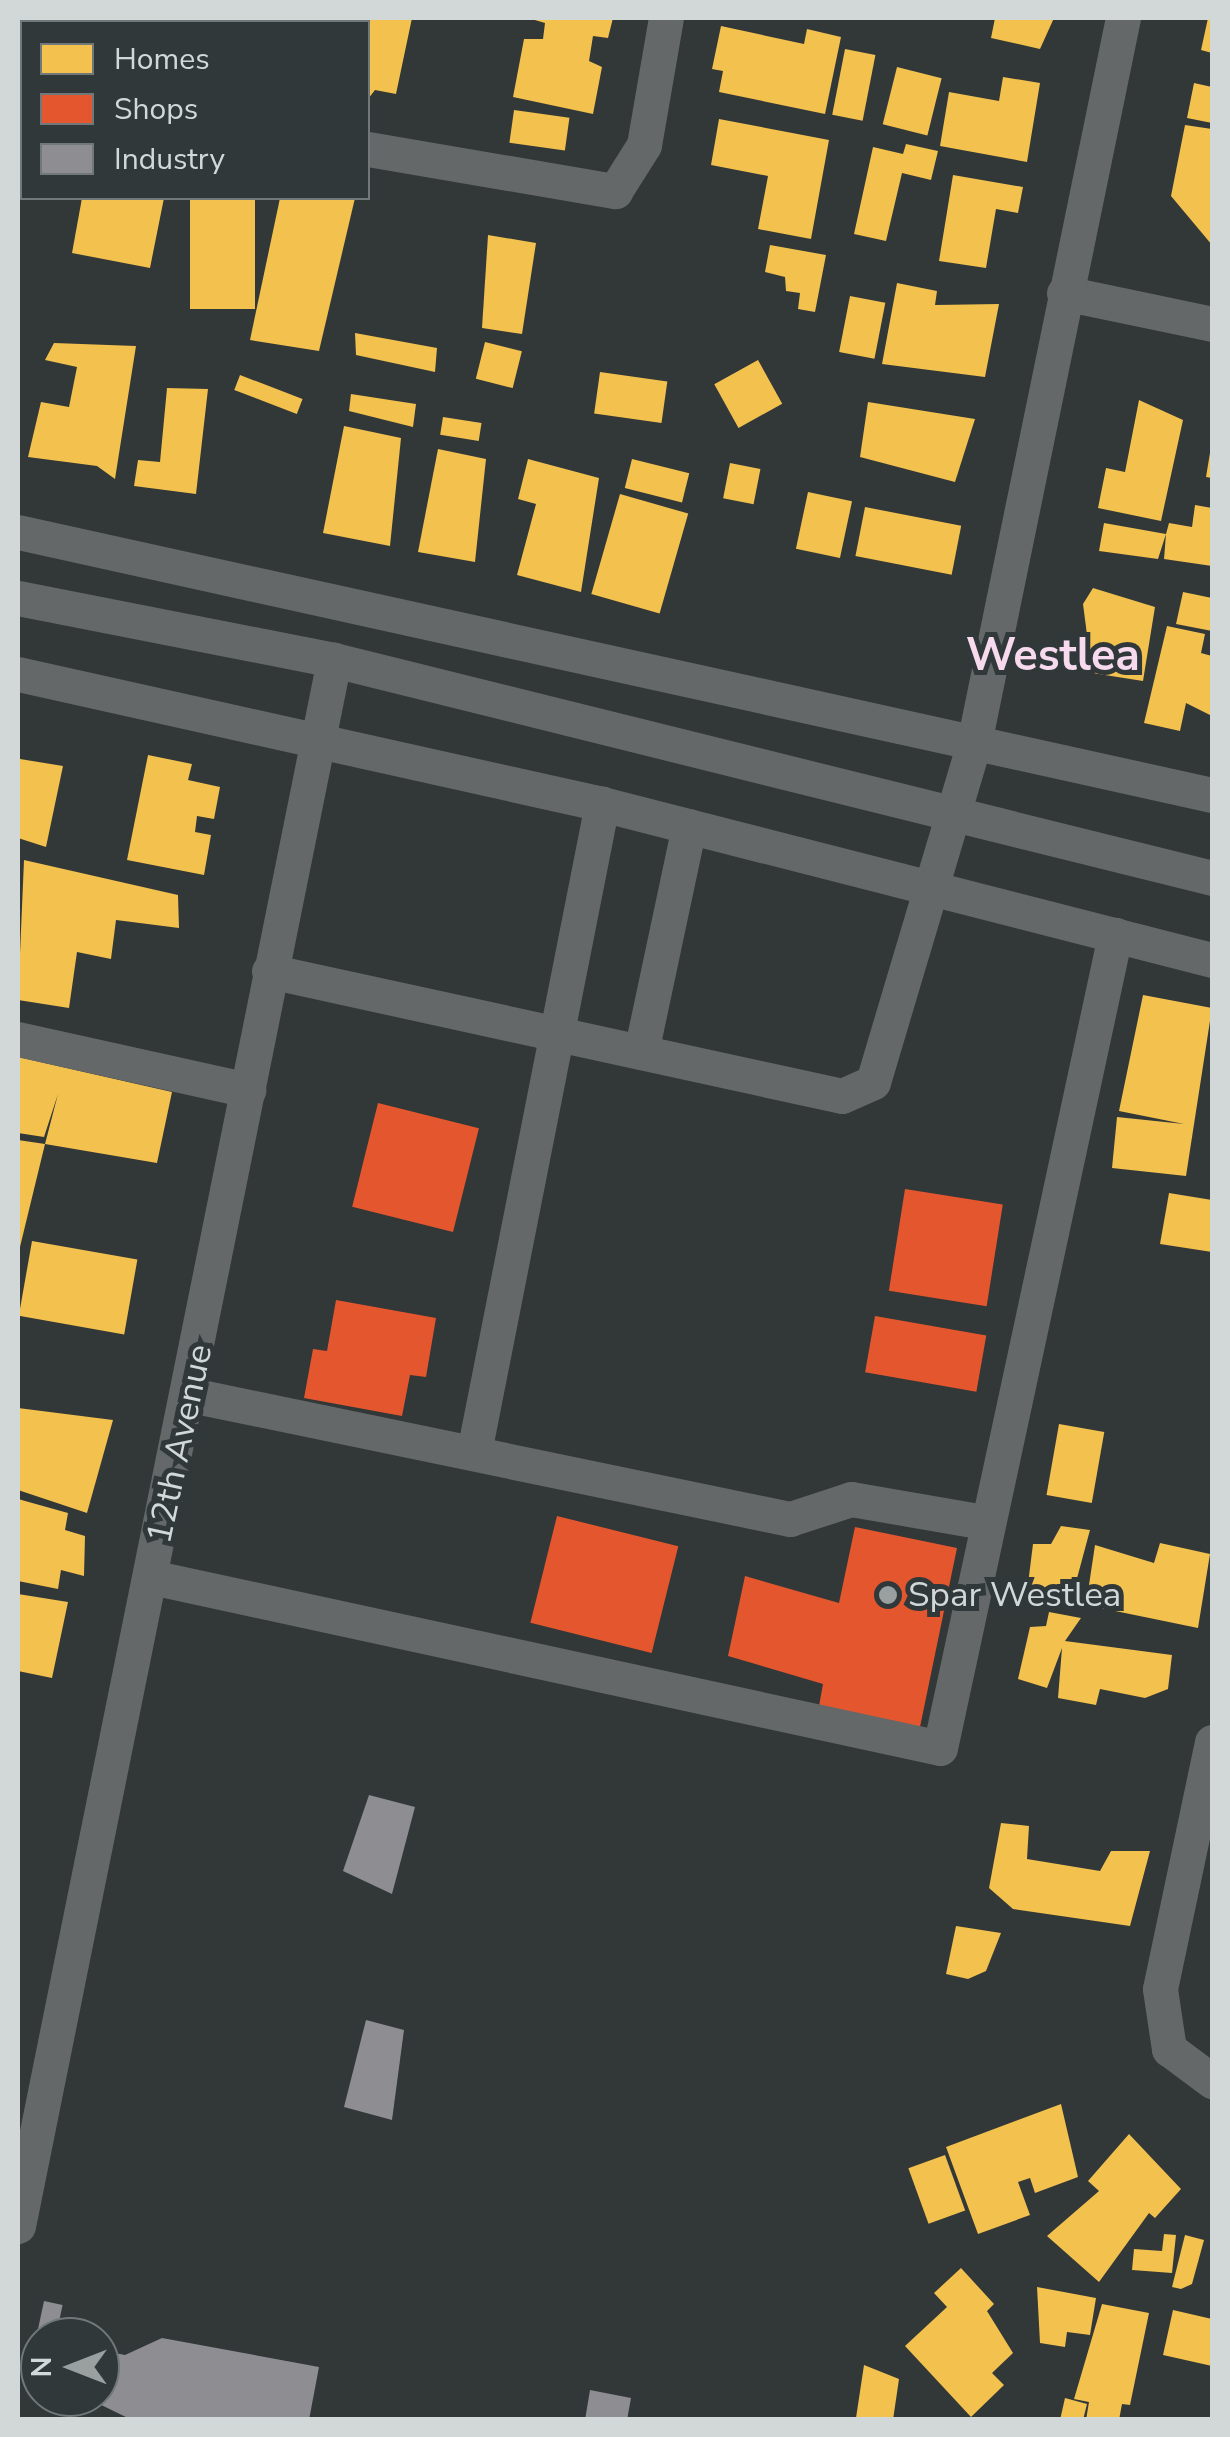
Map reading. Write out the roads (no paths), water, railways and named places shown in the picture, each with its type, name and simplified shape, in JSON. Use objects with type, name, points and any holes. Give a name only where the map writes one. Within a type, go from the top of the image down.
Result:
[{"type":"street","points":[[370,150],[615,191],[644,146],[666,18]]},
{"type":"street","points":[[270,971],[641,1052],[859,1093],[885,1066],[974,743],[1123,18]]},
{"type":"street","points":[[1064,294],[1212,324]]},
{"type":"street","points":[[18,532],[1212,795]]},
{"type":"street","points":[[18,598],[334,660],[1212,878]]},
{"type":"street","name":"12th Avenue","points":[[18,2226],[191,1395],[270,971],[334,660]]},
{"type":"street","points":[[18,674],[316,736],[602,804],[1212,960]]},
{"type":"street","points":[[474,1452],[552,1032],[602,804]]},
{"type":"street","points":[[641,1052],[689,826]]},
{"type":"street","points":[[151,1578],[940,1748],[984,1522],[1115,936]]},
{"type":"street","points":[[18,1039],[248,1090]]},
{"type":"street","points":[[191,1395],[790,1520],[851,1499],[984,1522]]},
{"type":"street","points":[[1212,1742],[1160,1989],[1170,2049],[1212,2081]]},
{"type":"place","name":"Spar Westlea","points":[[888,1595]]},
{"type":"district","name":"Westlea","points":[[1053,656]]}]
